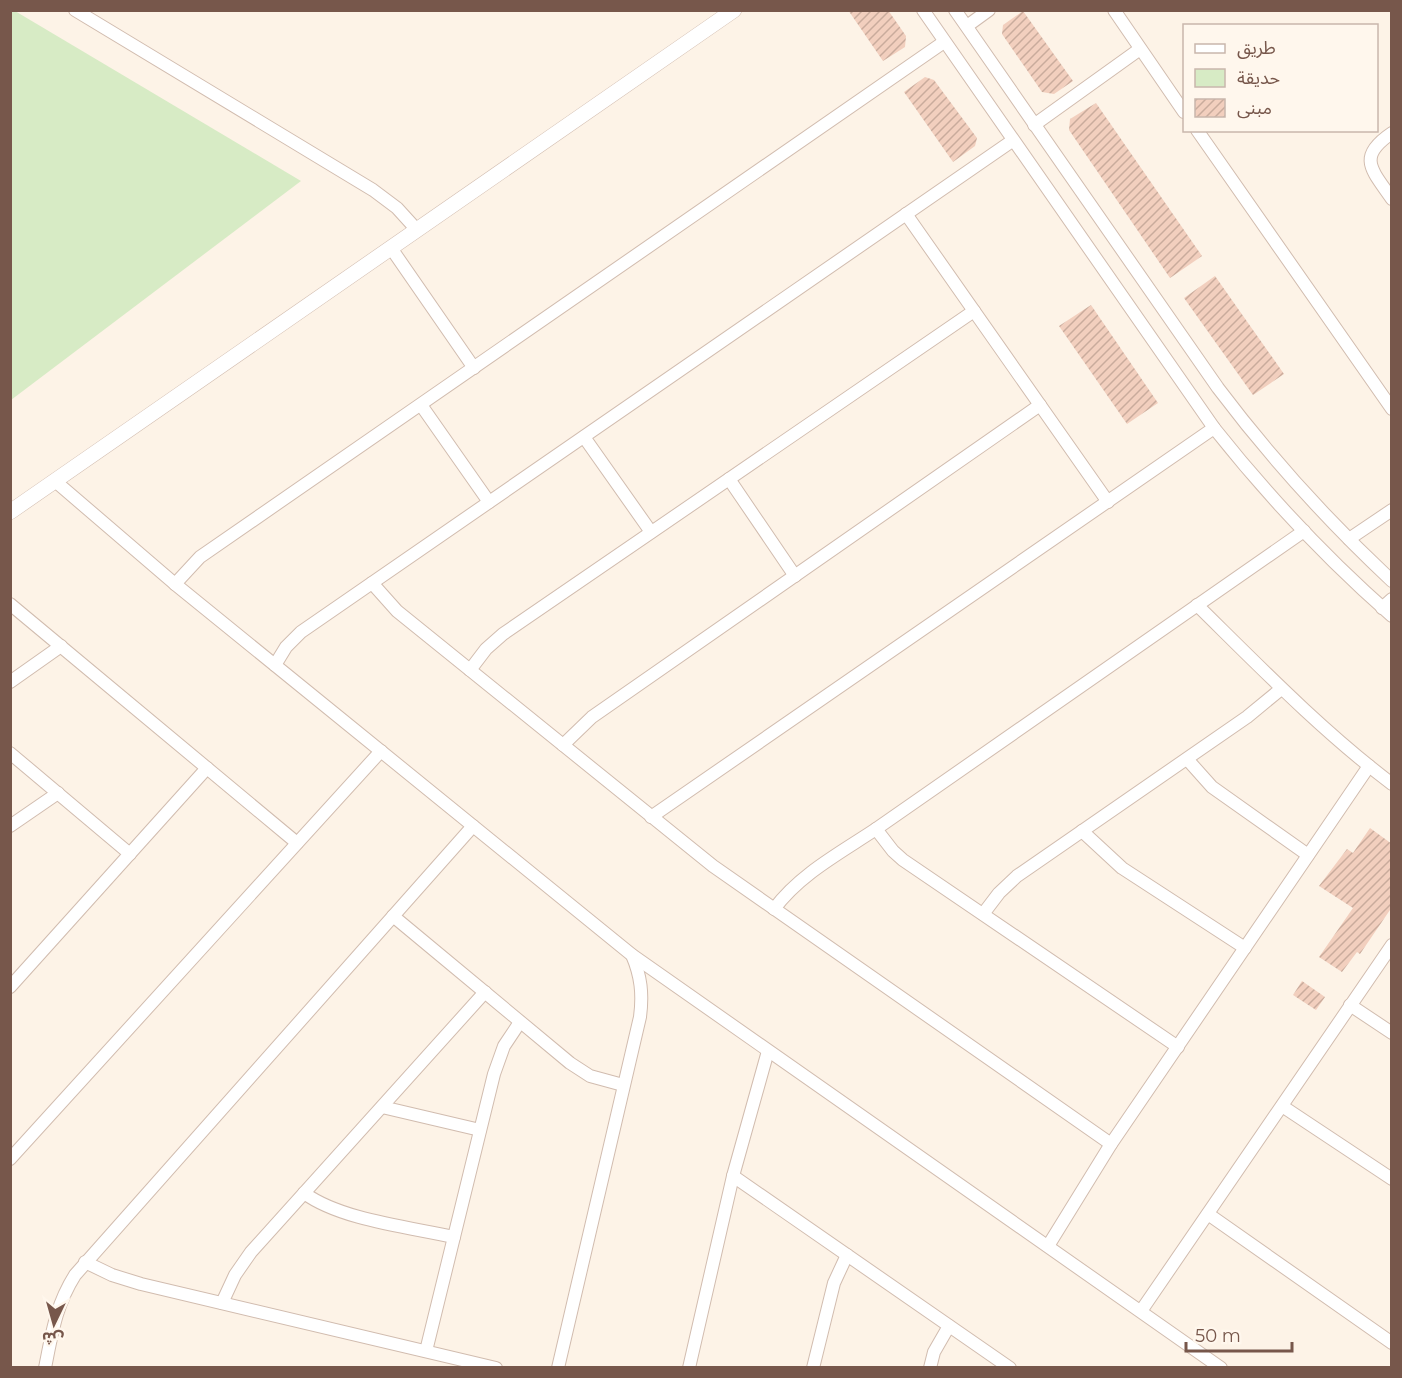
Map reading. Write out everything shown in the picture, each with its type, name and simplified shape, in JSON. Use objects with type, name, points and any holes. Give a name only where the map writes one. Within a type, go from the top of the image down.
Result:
[{"type":"street","points":[[75,10],[373,190],[397,208],[417,230]]},
{"type":"street","points":[[10,512],[734,10]]},
{"type":"street","points":[[923,10],[1012,141],[1214,428],[1254,477],[1304,531],[1388,608]]},
{"type":"street","points":[[955,10],[1225,397],[1305,494],[1392,581]]},
{"type":"street","points":[[966,26],[989,10]]},
{"type":"street","points":[[1114,10],[1183,109]]},
{"type":"street","points":[[175,584],[200,557],[944,42]]},
{"type":"street","points":[[1034,125],[1140,49]]},
{"type":"street","points":[[1198,132],[1392,410]]},
{"type":"street","points":[[1392,133],[1376,145],[1371,160],[1373,170],[1392,199]]},
{"type":"street","points":[[275,665],[293,639],[1012,141]]},
{"type":"street","points":[[906,214],[1108,502]]},
{"type":"street","points":[[391,248],[474,368]]},
{"type":"street","points":[[470,670],[486,649],[503,634],[974,310]]},
{"type":"street","points":[[422,405],[489,502]]},
{"type":"street","points":[[562,745],[592,717],[1040,405]]},
{"type":"street","points":[[651,817],[1214,428]]},
{"type":"street","points":[[584,437],[651,532]]},
{"type":"street","points":[[729,479],[795,576]]},
{"type":"street","points":[[55,481],[175,584],[632,955],[1221,1368]]},
{"type":"street","points":[[1349,539],[1392,510]]},
{"type":"street","points":[[774,909],[798,882],[1304,531]]},
{"type":"street","points":[[372,583],[398,611],[713,866],[1112,1144]]},
{"type":"street","points":[[10,604],[297,843]]},
{"type":"street","points":[[1197,605],[1281,689],[1392,784]]},
{"type":"street","points":[[10,682],[60,646]]},
{"type":"street","points":[[983,914],[999,893],[1017,876],[1247,717],[1281,689]]},
{"type":"street","points":[[10,1159],[381,752]]},
{"type":"street","points":[[10,753],[130,854]]},
{"type":"street","points":[[1187,759],[1212,788],[1308,855]]},
{"type":"street","points":[[1048,1246],[1112,1144],[1369,766]]},
{"type":"street","points":[[10,987],[207,768]]},
{"type":"street","points":[[10,826],[58,793]]},
{"type":"street","points":[[45,1368],[60,1301],[85,1262],[473,826]]},
{"type":"street","points":[[876,829],[888,846],[903,860],[1178,1047]]},
{"type":"street","points":[[1082,831],[1122,868],[1245,948]]},
{"type":"street","points":[[393,916],[580,1070],[600,1080],[623,1085]]},
{"type":"street","points":[[1141,1311],[1392,945]]},
{"type":"street","points":[[558,1368],[641,1004],[640,979],[632,955]]},
{"type":"street","points":[[222,1303],[243,1263],[485,992]]},
{"type":"street","points":[[1350,1005],[1392,1033]]},
{"type":"street","points":[[426,1351],[498,1059],[507,1040],[520,1022]]},
{"type":"street","points":[[689,1368],[733,1176],[768,1051]]},
{"type":"street","points":[[1282,1106],[1392,1179]]},
{"type":"street","points":[[382,1107],[480,1130]]},
{"type":"street","points":[[733,1176],[1010,1368]]},
{"type":"street","points":[[304,1193],[325,1206],[345,1213],[454,1237]]},
{"type":"street","points":[[1208,1214],[1392,1343]]},
{"type":"street","points":[[813,1368],[834,1283],[847,1255]]},
{"type":"street","points":[[85,1262],[126,1280],[496,1368]]},
{"type":"street","points":[[930,1368],[934,1352],[949,1326]]},
{"type":"green space","points":[[10,11],[15,11],[301,181],[11,400]]},
{"type":"building","points":[[848,10],[888,10],[906,36],[905,47],[883,61]]},
{"type":"building","points":[[1023,11],[1073,81],[1054,94],[1042,92],[1002,34],[1003,25]]},
{"type":"building","points":[[925,77],[934,80],[977,138],[975,146],[953,162],[904,92]]},
{"type":"building","points":[[1096,103],[1202,256],[1170,278],[1069,130],[1070,119]]},
{"type":"building","points":[[1215,276],[1284,374],[1253,395],[1184,298]]},
{"type":"building","points":[[1091,305],[1158,403],[1127,424],[1059,326]]},
{"type":"building","points":[[1370,828],[1392,844],[1392,907],[1360,954],[1357,952],[1342,972],[1319,957],[1353,908],[1319,886],[1347,849],[1353,853]]},
{"type":"building","points":[[1302,981],[1325,997],[1316,1010],[1293,995]]}]
